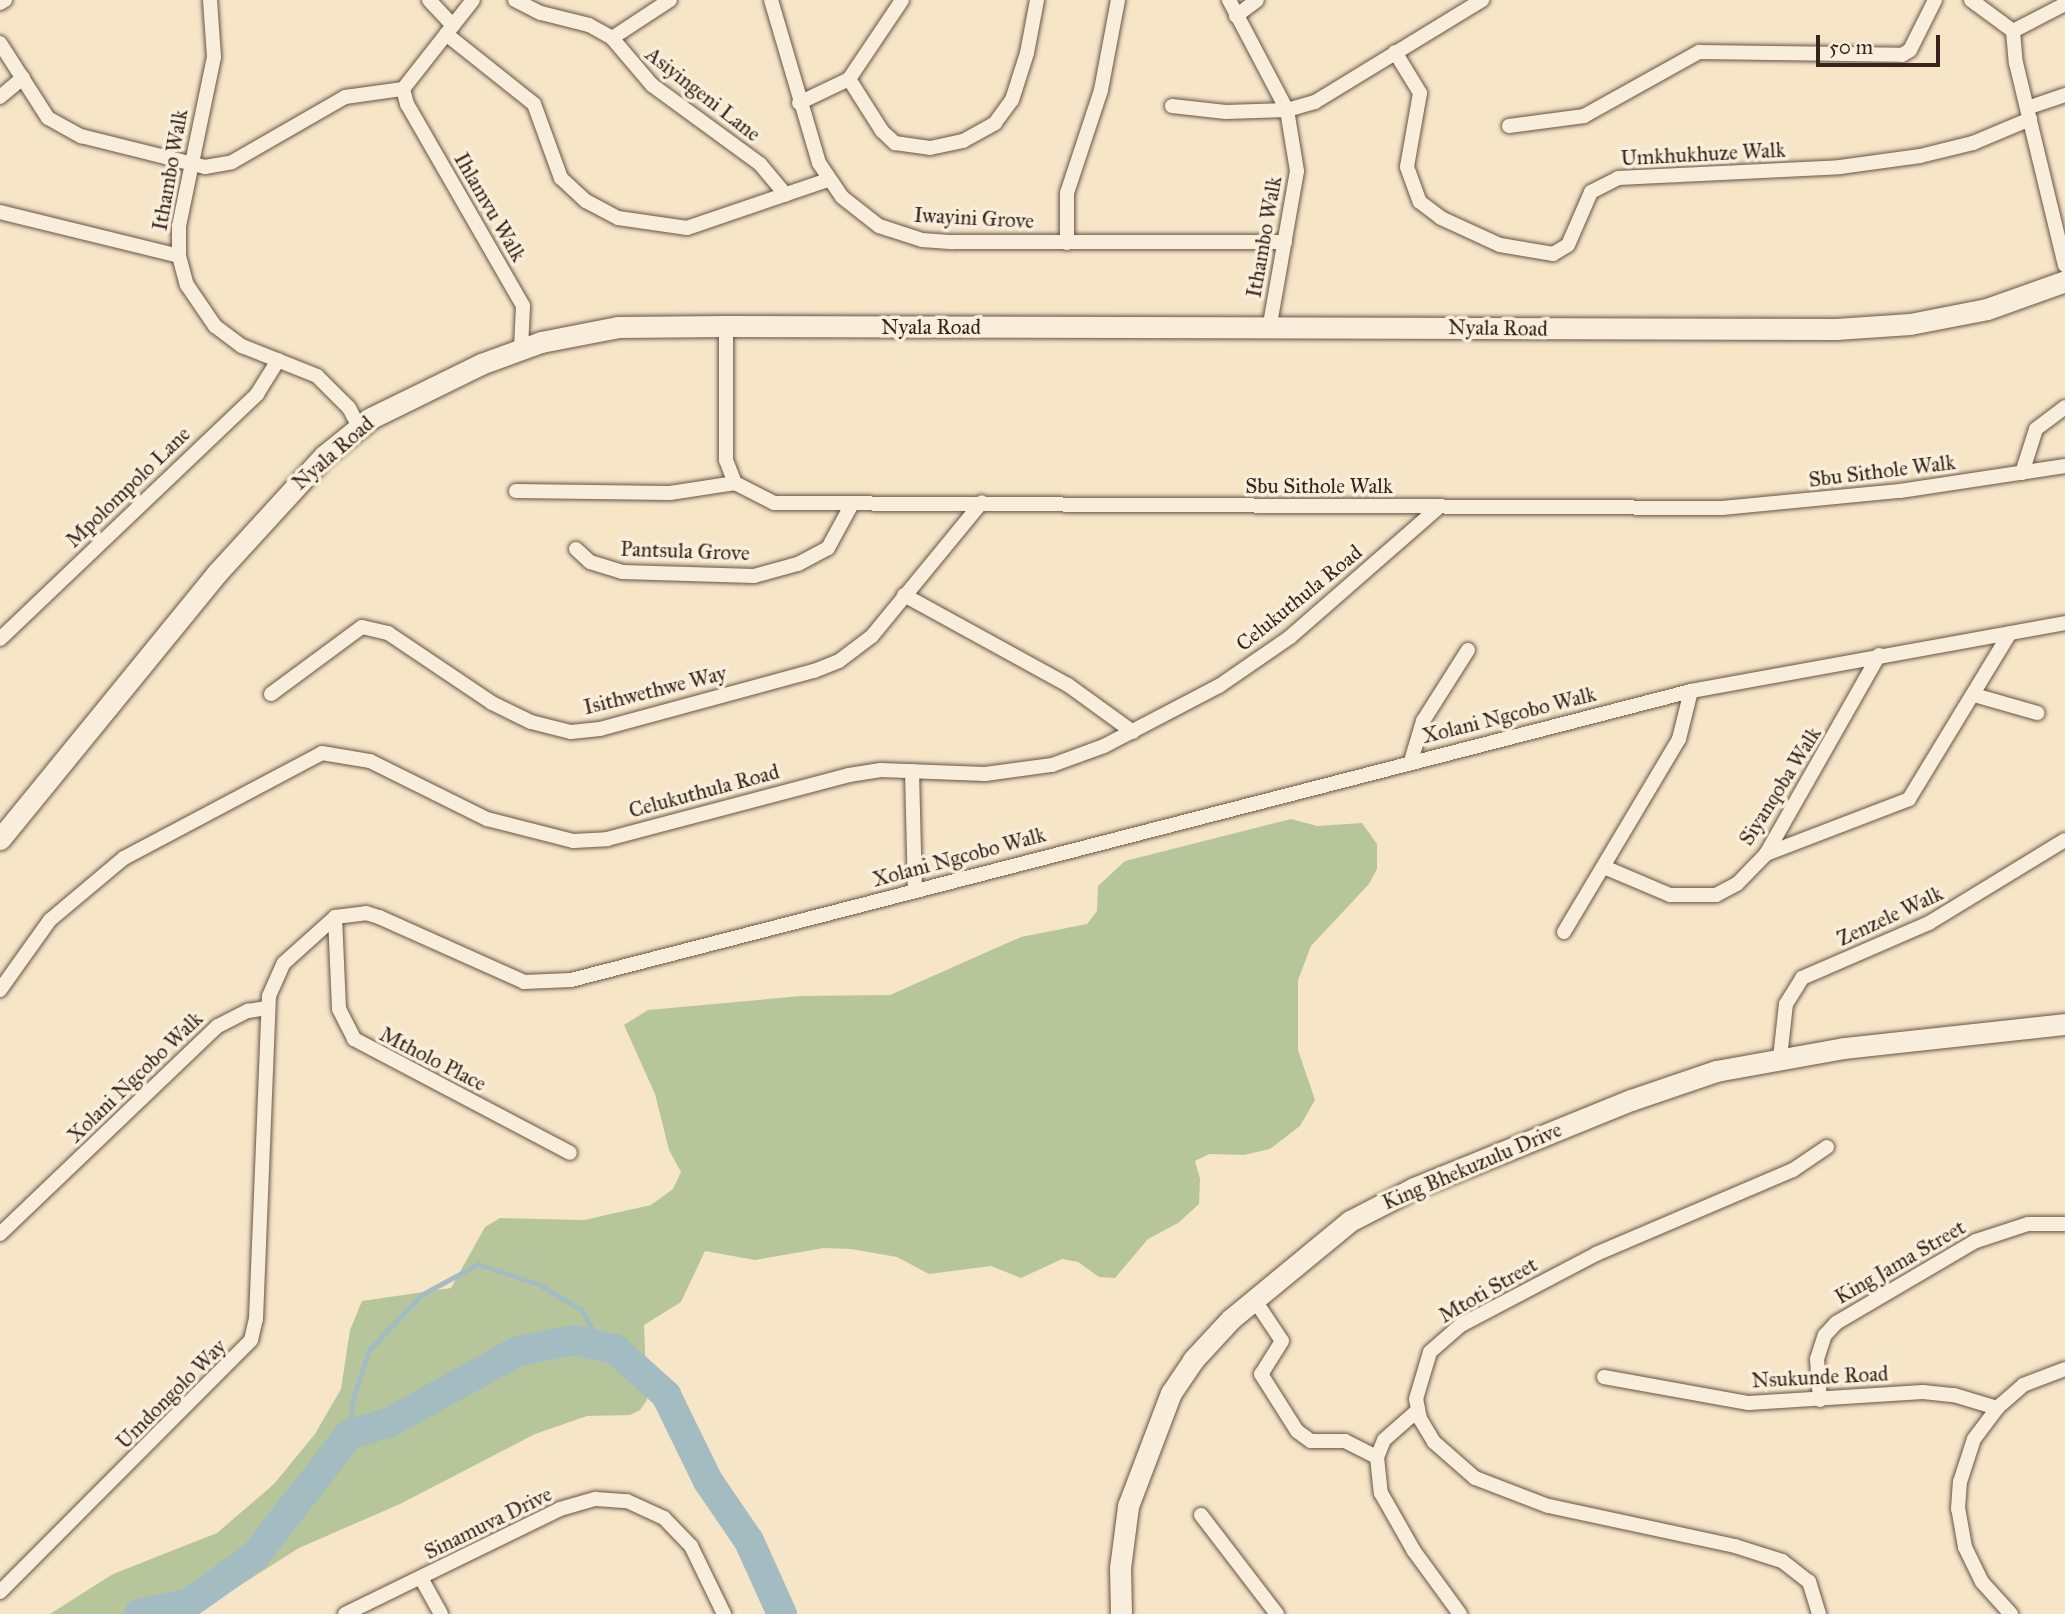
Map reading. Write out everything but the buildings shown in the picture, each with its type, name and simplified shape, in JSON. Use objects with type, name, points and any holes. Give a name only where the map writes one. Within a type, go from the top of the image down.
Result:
[{"type":"street","points":[[0,3],[5,0]]},
{"type":"street","name":"Ithambo Walk","points":[[210,0],[214,57],[178,226],[179,256],[194,299],[215,326],[242,346],[317,376],[349,408],[359,427]]},
{"type":"street","points":[[429,0],[449,30],[534,104],[561,178],[601,210],[643,224],[687,228],[828,180]]},
{"type":"street","points":[[0,43],[48,118],[81,136],[191,165],[215,167],[232,162],[345,97],[403,89],[473,0]]},
{"type":"street","name":"Asiyingeni Lane","points":[[515,0],[541,13],[589,25],[612,38],[652,85],[760,164],[786,195]]},
{"type":"street","points":[[612,38],[670,0]]},
{"type":"street","name":"Iwayini Grove","points":[[771,0],[799,103],[828,180],[865,217],[895,234],[953,242],[1285,242]]},
{"type":"street","points":[[799,103],[849,79],[902,0]]},
{"type":"street","points":[[849,79],[895,143],[930,148],[963,141],[995,123],[1012,100],[1027,53],[1037,0]]},
{"type":"street","points":[[1067,243],[1067,192],[1101,89],[1118,0]]},
{"type":"street","name":"Ithambo Walk","points":[[1229,0],[1287,110],[1297,187],[1269,329]]},
{"type":"street","points":[[1236,16],[1257,0]]},
{"type":"street","points":[[1172,106],[1226,112],[1287,110],[1315,102],[1482,0]]},
{"type":"street","points":[[1509,126],[1584,116],[1699,52],[1902,55],[1910,50],[1935,0]]},
{"type":"street","points":[[1970,0],[2013,31],[2028,113],[2065,265]]},
{"type":"street","points":[[2013,31],[2065,4]]},
{"type":"street","name":"Umkhukhuze Walk","points":[[1395,52],[1420,93],[1407,167],[1420,202],[1441,218],[1500,245],[1553,254],[1568,246],[1591,192],[1618,178],[1840,167],[1920,156],[1973,143],[2065,95]]},
{"type":"street","points":[[0,97],[23,79]]},
{"type":"street","name":"Ihlamvu Walk","points":[[403,89],[407,104],[523,306],[521,348]]},
{"type":"street","points":[[0,212],[179,256]]},
{"type":"street","name":"Nyala Road","points":[[0,839],[283,497],[359,427],[433,386],[521,348],[618,327],[1872,327],[1987,309],[2065,281]]},
{"type":"street","points":[[516,491],[670,493],[735,483],[726,460],[726,326]]},
{"type":"street","name":"Mpolompolo Lane","points":[[0,639],[257,394],[278,360]]},
{"type":"street","points":[[2022,473],[2036,429],[2065,408]]},
{"type":"street","name":"Sbu Sithole Walk","points":[[735,483],[774,503],[852,505],[982,502],[1438,508],[1765,506],[2065,466]]},
{"type":"street","name":"Isithwethwe Way","points":[[271,694],[351,631],[376,627],[459,683],[531,722],[571,732],[600,729],[839,661],[872,636],[982,502]]},
{"type":"street","name":"Pantsula Grove","points":[[576,549],[590,562],[622,572],[754,576],[798,564],[828,548],[852,505]]},
{"type":"street","name":"Celukuthula Road","points":[[0,990],[50,920],[124,858],[322,753],[370,761],[487,819],[573,841],[607,839],[849,775],[912,771],[1024,771],[1052,765],[1133,732],[1219,686],[1290,637],[1438,508]]},
{"type":"street","points":[[904,595],[1068,685],[1133,732]]},
{"type":"street","name":"Xolani Ngcobo Walk","points":[[335,917],[366,913],[496,972],[546,984],[1691,691],[2065,623]]},
{"type":"street","points":[[1766,854],[1909,799],[2010,634]]},
{"type":"street","points":[[1411,761],[1423,721],[1468,649]]},
{"type":"street","name":"Siyanqoba Walk","points":[[1604,867],[1646,888],[1702,896],[1728,890],[1766,854],[1879,655]]},
{"type":"street","points":[[1564,933],[1679,739],[1691,691]]},
{"type":"street","points":[[1973,695],[2037,713]]},
{"type":"street","points":[[912,771],[915,890]]},
{"type":"street","name":"Zenzele Walk","points":[[1780,1058],[1786,1004],[1802,978],[1939,917],[2065,840]]},
{"type":"street","points":[[267,1008],[284,963],[335,917]]},
{"type":"street","name":"Mtholo Place","points":[[335,917],[339,1009],[354,1039],[570,1153]]},
{"type":"street","name":"Xolani Ngcobo Walk","points":[[0,1234],[218,1026],[248,1011],[267,1008]]},
{"type":"street","name":"Umdongolo Way","points":[[0,1592],[251,1340],[256,1319],[267,1008]]},
{"type":"street","name":"King Bhekuzulu Drive","points":[[1121,1614],[1120,1568],[1128,1506],[1157,1421],[1193,1360],[1254,1299],[1350,1221],[1389,1200],[1662,1088],[1780,1058],[2065,1024]]},
{"type":"street","name":"Mtoti Street","points":[[1418,1410],[1420,1377],[1430,1352],[1461,1325],[1596,1254],[1793,1170],[1828,1147]]},
{"type":"street","name":"King Jama Street","points":[[1820,1400],[1817,1359],[1825,1335],[1836,1323],[1976,1241],[2028,1224],[2065,1224]]},
{"type":"street","points":[[1254,1299],[1282,1343],[1263,1366],[1261,1374],[1297,1431],[1306,1439],[1345,1441],[1377,1457]]},
{"type":"street","points":[[2011,1614],[1972,1565],[1958,1509],[1966,1456],[1997,1408],[2023,1385],[2065,1369]]},
{"type":"street","name":"Nsukunde Road","points":[[1604,1377],[1749,1403],[1939,1393],[1997,1408]]},
{"type":"street","points":[[1460,1614],[1397,1525],[1381,1493],[1377,1457],[1395,1427],[1418,1410],[1434,1442],[1475,1478],[1548,1506],[1735,1546],[1782,1561],[1809,1582],[1819,1614]]},
{"type":"street","name":"Sinamuva Drive","points":[[345,1614],[560,1509],[596,1499],[627,1501],[664,1518],[691,1546],[724,1614]]},
{"type":"street","points":[[1201,1515],[1277,1614]]},
{"type":"street","points":[[421,1578],[442,1614]]},
{"type":"green space","points":[[1291,819],[1317,826],[1362,823],[1377,844],[1377,869],[1369,884],[1311,946],[1298,980],[1298,1050],[1315,1100],[1300,1126],[1270,1149],[1244,1155],[1209,1154],[1195,1161],[1200,1179],[1199,1204],[1178,1223],[1148,1239],[1115,1278],[1099,1277],[1078,1262],[1062,1259],[1021,1278],[991,1266],[929,1274],[897,1257],[851,1249],[824,1248],[755,1260],[705,1251],[681,1302],[644,1325],[647,1400],[640,1410],[630,1415],[587,1416],[535,1434],[400,1504],[299,1548],[195,1614],[50,1614],[113,1574],[217,1533],[274,1484],[315,1434],[341,1389],[350,1330],[362,1301],[451,1288],[485,1227],[500,1218],[584,1220],[651,1205],[673,1189],[681,1172],[669,1150],[655,1094],[624,1025],[648,1010],[801,996],[890,995],[1021,937],[1087,924],[1097,911],[1098,886],[1125,861]]},
{"type":"waterway","points":[[349,1435],[353,1398],[369,1350],[421,1295],[478,1264],[538,1284],[582,1310],[600,1345]]},
{"type":"waterway","points":[[139,1614],[189,1603],[254,1557],[349,1435],[390,1422],[518,1351],[573,1340],[615,1349],[666,1395],[708,1481],[749,1541],[782,1614]]}]
